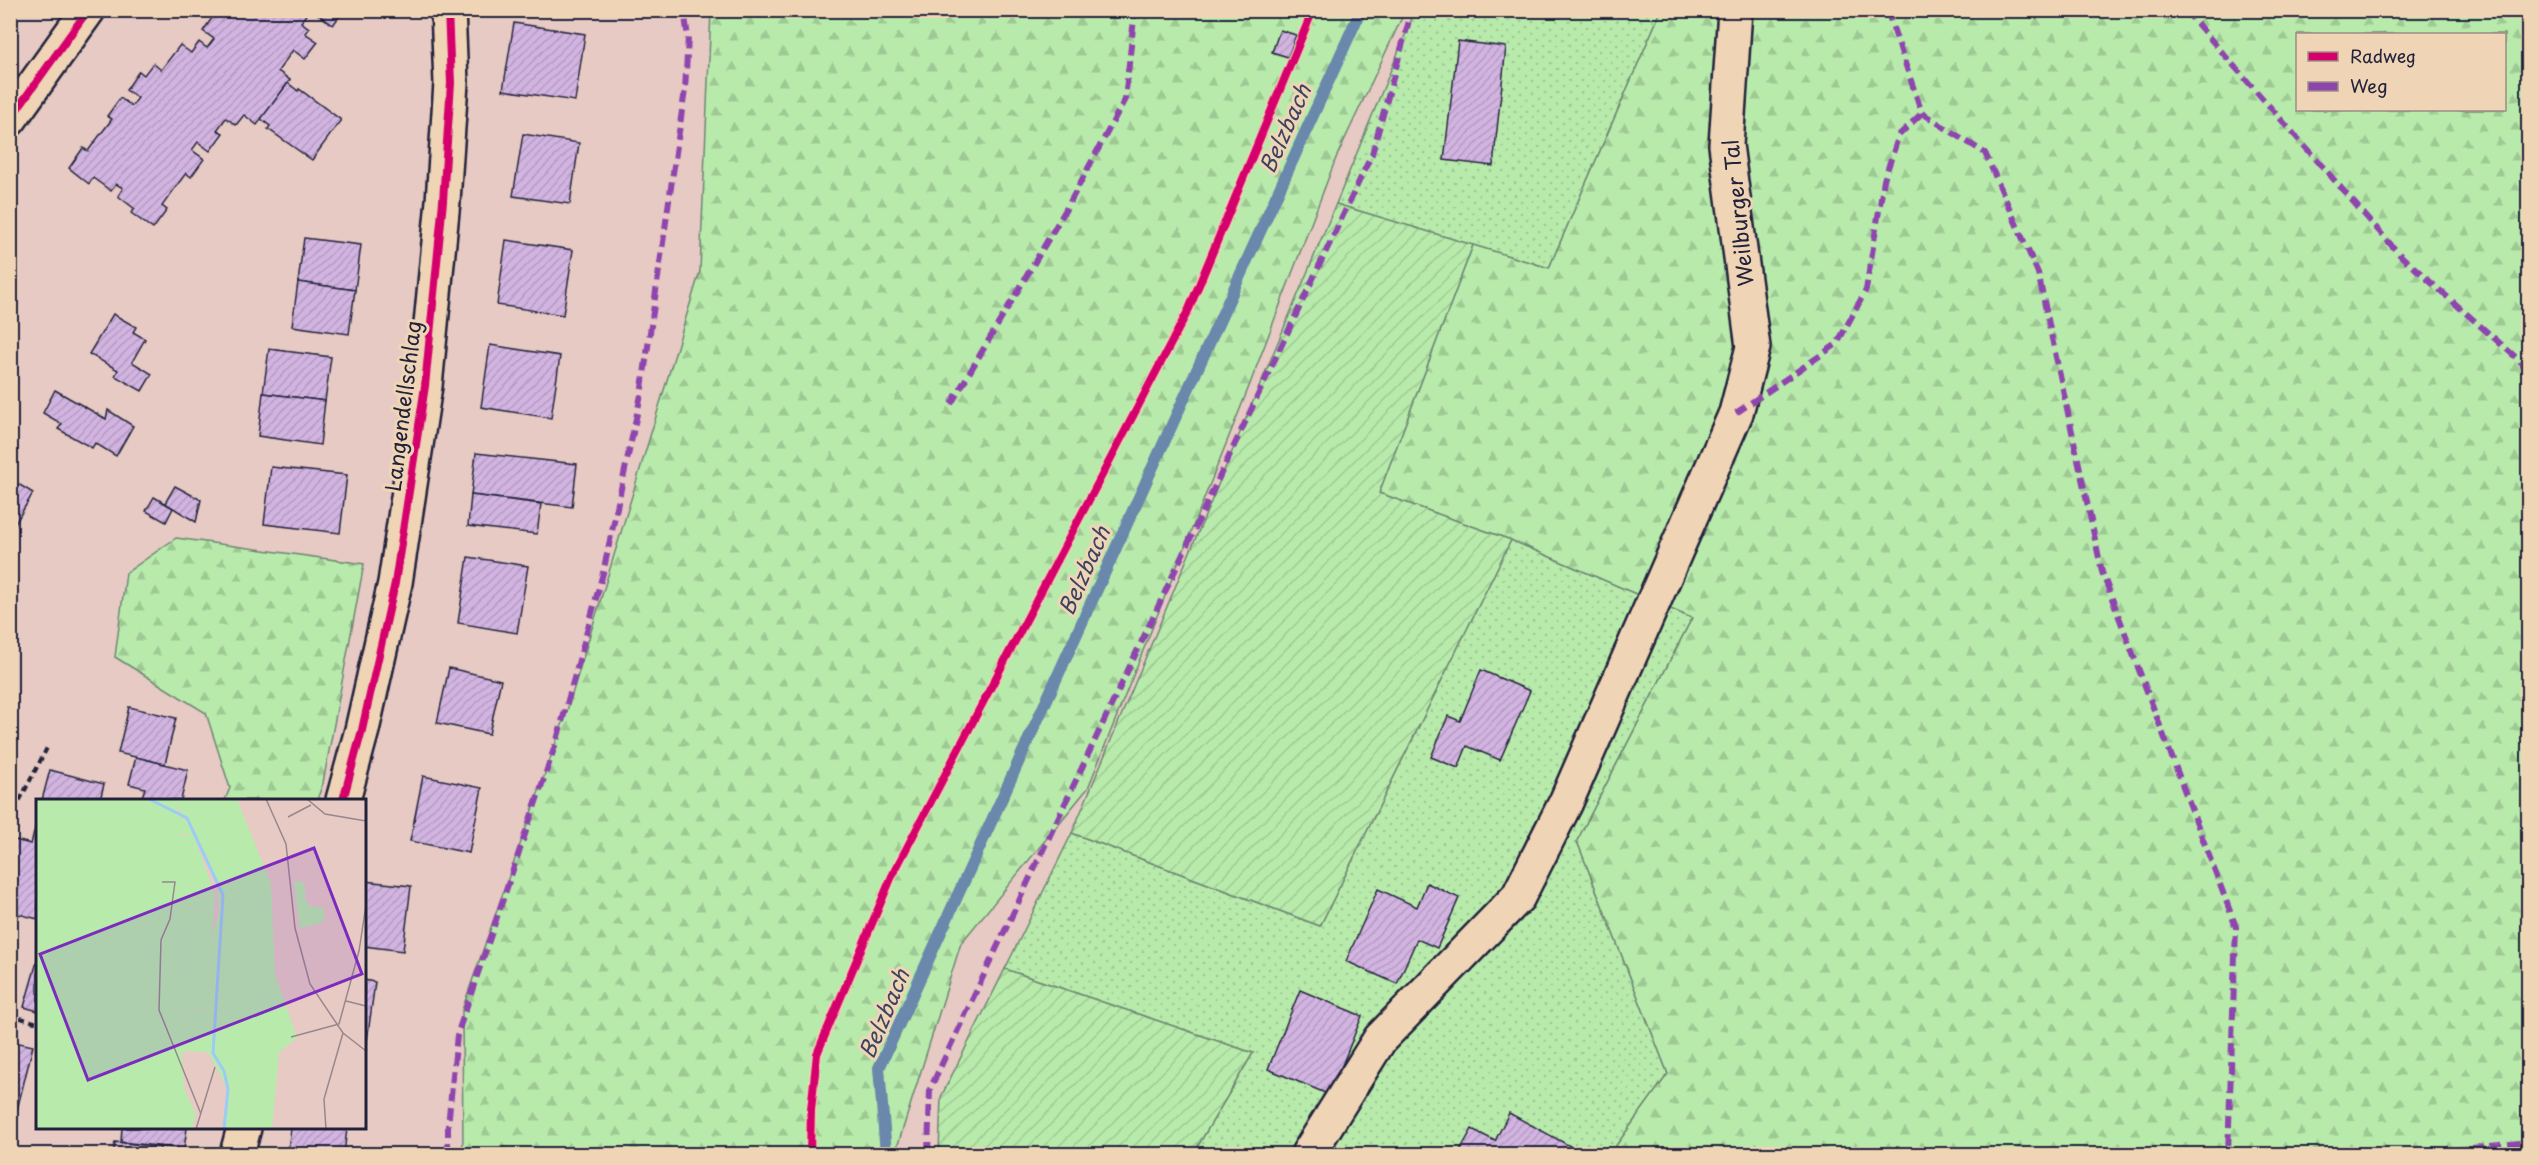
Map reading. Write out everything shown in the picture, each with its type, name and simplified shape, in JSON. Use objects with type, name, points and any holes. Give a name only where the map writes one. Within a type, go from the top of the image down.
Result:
[{"type":"street","points":[[10,119],[88,10]]},
{"type":"street","name":"Langendellschlag","points":[[344,799],[362,730],[395,583],[425,386],[443,201],[451,83],[448,10]]},
{"type":"street","name":"Weilburger Tal","points":[[1308,1155],[1380,1039],[1518,897],[1571,791],[1736,413],[1753,347],[1726,145],[1735,10]]},
{"type":"street","points":[[237,1155],[244,1129]]},
{"type":"path","points":[[10,819],[48,746]]},
{"type":"path","points":[[10,1015],[36,1022]]},
{"type":"green space","points":[[711,11],[1405,11],[1336,158],[1248,389],[1088,788],[961,943],[895,1154],[463,1154],[462,1010],[567,711],[700,271]]},
{"type":"green space","points":[[1415,11],[1661,11],[1549,268],[1336,204]]},
{"type":"green space","points":[[1661,11],[2528,11],[2528,1154],[1610,1154],[1668,1074],[1577,841],[1692,618],[1511,540],[1379,493],[1473,245],[1549,268]]},
{"type":"green space","points":[[1336,204],[1473,245],[1379,493],[1511,540],[1320,926],[1072,833]]},
{"type":"green space","points":[[176,538],[364,564],[323,783],[317,799],[225,799],[230,788],[206,713],[115,657],[126,573]]},
{"type":"green space","points":[[1511,540],[1692,618],[1577,841],[1668,1074],[1610,1154],[1193,1154],[1253,1053],[1005,969],[1072,833],[1320,926]]},
{"type":"green space","points":[[1005,969],[1253,1053],[1193,1154],[939,1154],[941,1097]]},
{"type":"building","points":[[210,10],[309,10],[301,22],[309,28],[305,33],[318,42],[305,59],[293,50],[278,71],[290,80],[257,125],[244,115],[236,125],[226,118],[217,130],[223,133],[210,151],[198,142],[192,150],[204,159],[191,177],[186,173],[162,206],[167,210],[153,229],[131,213],[135,209],[118,196],[123,188],[116,184],[111,191],[93,178],[89,184],[69,168],[83,148],[88,151],[112,119],[107,116],[120,98],[132,106],[138,98],[126,90],[139,71],[144,75],[153,63],[161,70],[180,45],[191,53],[199,42],[207,48],[214,39],[203,31],[212,18],[207,14]]},
{"type":"building","points":[[312,10],[344,10],[333,25]]},
{"type":"building","points":[[514,23],[585,34],[575,101],[503,90]]},
{"type":"building","points":[[1280,30],[1296,35],[1288,57],[1272,52]]},
{"type":"building","points":[[1458,41],[1506,47],[1493,166],[1444,160]]},
{"type":"building","points":[[288,83],[341,120],[312,160],[268,129],[270,126],[261,119]]},
{"type":"building","points":[[523,134],[579,143],[570,204],[513,196]]},
{"type":"building","points":[[304,238],[361,245],[355,290],[298,282]]},
{"type":"building","points":[[506,240],[573,250],[563,315],[497,305]]},
{"type":"building","points":[[298,282],[355,290],[349,334],[292,326]]},
{"type":"building","points":[[113,314],[136,327],[133,332],[145,339],[132,362],[152,374],[142,391],[115,376],[118,370],[89,354]]},
{"type":"building","points":[[490,345],[560,356],[551,418],[481,407]]},
{"type":"building","points":[[269,349],[331,357],[325,401],[263,393]]},
{"type":"building","points":[[55,390],[106,419],[108,410],[133,426],[116,456],[95,443],[92,448],[58,429],[62,424],[43,413]]},
{"type":"building","points":[[263,393],[325,401],[320,445],[258,436]]},
{"type":"building","points":[[476,453],[577,464],[572,507],[471,495]]},
{"type":"building","points":[[271,467],[347,475],[340,533],[264,524]]},
{"type":"building","points":[[10,479],[33,493],[15,524],[10,522]]},
{"type":"building","points":[[175,486],[201,500],[196,522],[165,503]]},
{"type":"building","points":[[471,495],[541,504],[537,534],[468,526]]},
{"type":"building","points":[[154,497],[173,508],[166,522],[146,511]]},
{"type":"building","points":[[468,557],[528,566],[517,633],[458,623]]},
{"type":"building","points":[[449,668],[501,680],[489,734],[437,723]]},
{"type":"building","points":[[1481,670],[1530,691],[1500,760],[1467,746],[1458,768],[1431,757],[1448,716],[1460,721]]},
{"type":"building","points":[[129,707],[176,718],[165,764],[118,753]]},
{"type":"building","points":[[136,757],[188,770],[181,799],[141,799],[145,788],[129,784]]},
{"type":"building","points":[[50,770],[104,784],[100,799],[42,799]]},
{"type":"building","points":[[423,776],[482,788],[469,853],[410,841]]},
{"type":"building","points":[[36,825],[36,918],[10,912],[10,856],[15,840],[31,844]]},
{"type":"building","points":[[366,881],[411,886],[403,951],[366,946]]},
{"type":"building","points":[[1427,883],[1459,898],[1437,948],[1417,939],[1397,984],[1346,961],[1378,889],[1417,907]]},
{"type":"building","points":[[36,965],[36,1010],[24,1007]]},
{"type":"building","points":[[366,980],[375,982],[366,1049]]},
{"type":"building","points":[[1300,990],[1362,1016],[1330,1095],[1268,1069]]},
{"type":"building","points":[[10,1041],[33,1046],[16,1114],[10,1112]]},
{"type":"building","points":[[1509,1113],[1570,1146],[1565,1154],[1458,1154],[1472,1129],[1495,1141]]},
{"type":"building","points":[[122,1129],[187,1129],[184,1149],[121,1142]]},
{"type":"building","points":[[291,1129],[347,1129],[344,1154],[288,1149]]},
{"type":"building","points":[[115,1142],[160,1147],[159,1154],[113,1154]]},
{"type":"waterway","name":"Belzbach","points":[[886,1154],[879,1068],[1361,10]]},
{"type":"marked path","points":[[448,1154],[448,1126],[457,1035],[557,740],[603,573],[641,395],[685,90],[688,37],[684,10]]},
{"type":"marked path","points":[[951,404],[1069,204],[1125,99],[1135,10]]},
{"type":"marked path","points":[[928,1154],[930,1089],[1372,154],[1412,10]]},
{"type":"marked path","points":[[1887,10],[1922,113],[1985,153],[2038,273],[2102,572],[2236,927],[2228,1154]]},
{"type":"marked path","points":[[2185,10],[2400,255],[2520,361],[2528,376]]},
{"type":"marked path","points":[[1736,413],[1837,344],[1866,290],[1884,180],[1899,135],[1922,113]]},
{"type":"marked path","points":[[2437,1154],[2445,1151],[2528,1142]]},
{"type":"cycle path","points":[[10,119],[88,10]]},
{"type":"cycle path","points":[[343,799],[362,730],[395,583],[425,386],[443,201],[451,83],[448,10]]},
{"type":"cycle path","points":[[810,1154],[811,1110],[817,1054],[892,876],[1189,309],[1313,10]]}]
